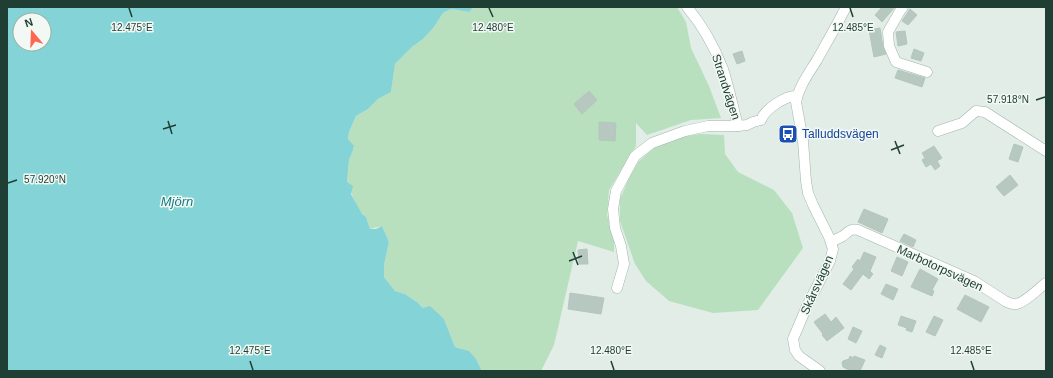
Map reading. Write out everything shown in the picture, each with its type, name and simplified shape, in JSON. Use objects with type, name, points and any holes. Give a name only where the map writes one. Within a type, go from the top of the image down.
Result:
[{"type":"street","name":"Strandvägen","points":[[688,7],[705,30],[718,59],[727,84],[738,126]]},
{"type":"street","points":[[617,288],[624,264],[621,246],[615,228],[614,209],[616,191],[635,156],[652,143],[690,130],[708,126],[747,125],[761,120],[762,115],[779,102],[790,96],[797,96],[846,7]]},
{"type":"street","points":[[903,7],[888,32],[889,46],[896,62],[927,72]]},
{"type":"street","name":"Skårsvägen","points":[[797,96],[797,109],[803,141],[808,193],[831,242],[832,249],[830,261],[807,306],[794,339],[795,350],[799,356],[820,371]]},
{"type":"street","points":[[938,131],[962,123],[976,111],[985,112],[1046,151]]},
{"type":"street","name":"Marbotorpsvägen","points":[[831,242],[850,230],[858,230],[974,281],[1010,304],[1022,302],[1046,283]]},
{"type":"green space","points":[[474,7],[677,7],[686,22],[691,48],[709,86],[721,118],[691,120],[647,135],[636,123],[636,146],[609,190],[607,215],[614,238],[614,252],[578,241],[554,345],[541,371],[482,371],[476,359],[460,348],[455,347],[444,319],[423,308],[405,294],[395,291],[384,277],[384,265],[389,242],[382,226],[370,229],[366,217],[357,206],[347,183],[349,160],[354,147],[348,139],[349,132],[356,116],[368,109],[378,99],[391,92],[395,64],[412,47],[423,39],[434,27],[443,13],[451,9],[469,12]]},
{"type":"green space","points":[[700,134],[724,135],[725,154],[738,172],[774,190],[792,213],[803,248],[758,310],[713,313],[669,301],[646,281],[635,264],[620,221],[620,199],[638,162],[654,148],[680,137]]},
{"type":"water","name":"Mjörn","points":[[7,7],[474,7],[469,12],[451,9],[443,13],[434,27],[423,39],[412,47],[395,64],[391,92],[378,99],[368,109],[356,116],[349,132],[348,139],[354,146],[349,160],[347,182],[353,186],[351,194],[362,214],[366,217],[370,229],[376,229],[382,226],[389,242],[384,265],[384,277],[395,291],[405,294],[423,308],[430,306],[444,319],[455,347],[469,351],[476,359],[482,371],[7,371]]},
{"type":"building","points":[[882,7],[895,7],[882,22],[875,15]]},
{"type":"building","points":[[910,9],[917,15],[908,25],[902,21]]},
{"type":"building","points":[[880,28],[883,47],[886,54],[874,57],[869,30]]},
{"type":"building","points":[[905,31],[907,44],[898,46],[896,32]]},
{"type":"building","points":[[914,49],[924,53],[921,61],[911,58]]},
{"type":"building","points":[[742,51],[745,61],[737,64],[733,54]]},
{"type":"building","points":[[898,70],[925,78],[922,87],[895,78]]},
{"type":"building","points":[[589,91],[597,100],[582,114],[574,104]]},
{"type":"building","points":[[599,122],[616,123],[615,141],[599,140]]},
{"type":"building","points":[[1014,144],[1023,147],[1018,162],[1009,159]]},
{"type":"building","points":[[934,146],[942,158],[937,161],[940,166],[935,170],[931,164],[926,167],[922,160],[925,158],[922,153]]},
{"type":"building","points":[[1010,175],[1018,185],[1004,196],[996,187]]},
{"type":"building","points":[[864,209],[888,219],[882,233],[858,222]]},
{"type":"building","points":[[904,234],[916,240],[913,247],[900,241]]},
{"type":"building","points":[[587,249],[588,264],[579,264],[578,250]]},
{"type":"building","points":[[864,252],[876,257],[870,271],[873,274],[869,279],[863,274],[851,290],[843,284],[854,269],[852,267],[858,259],[860,261]]},
{"type":"building","points":[[897,257],[908,262],[902,276],[891,271]]},
{"type":"building","points":[[920,269],[938,279],[932,290],[934,291],[932,296],[911,287]]},
{"type":"building","points":[[886,284],[898,289],[893,300],[881,294]]},
{"type":"building","points":[[570,293],[604,298],[601,314],[568,309]]},
{"type":"building","points":[[965,295],[989,307],[981,322],[957,309]]},
{"type":"building","points":[[825,314],[831,322],[836,317],[844,328],[827,341],[814,322]]},
{"type":"building","points":[[901,316],[916,321],[912,332],[906,330],[907,328],[898,325]]},
{"type":"building","points":[[934,316],[943,320],[935,336],[926,332]]},
{"type":"building","points":[[853,327],[862,331],[856,343],[848,339]]},
{"type":"building","points":[[880,345],[886,348],[882,358],[875,355]]},
{"type":"building","points":[[850,356],[865,360],[860,371],[851,371],[843,367],[843,361],[849,359]]},
{"type":"place","name":"Talluddsvägen","points":[[788,134]]}]
